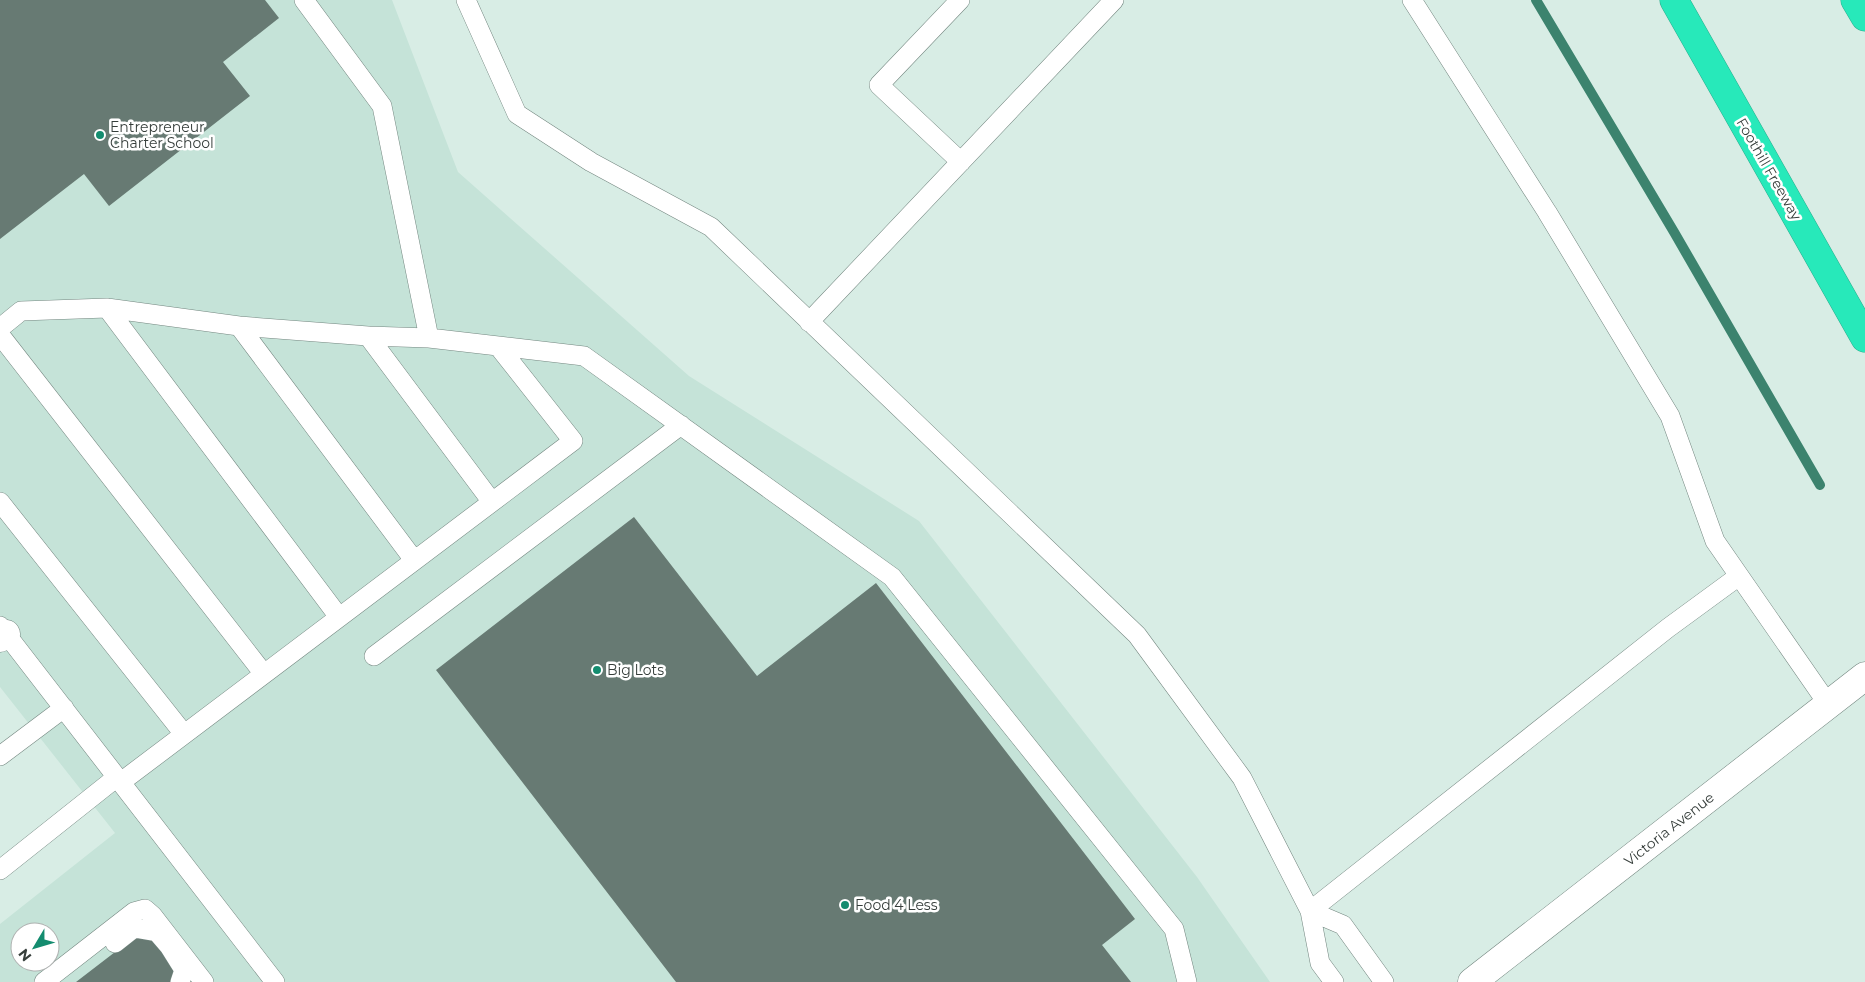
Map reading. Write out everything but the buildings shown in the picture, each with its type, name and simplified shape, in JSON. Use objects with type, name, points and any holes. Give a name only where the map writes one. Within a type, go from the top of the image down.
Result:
[{"type":"highway","name":"Foothill Freeway","points":[[1674,0],[1865,338]]},
{"type":"highway","points":[[1856,0],[1865,17]]},
{"type":"main road","name":"Victoria Avenue","points":[[1472,982],[1865,676]]},
{"type":"lane","points":[[304,0],[382,106],[429,338]]},
{"type":"lane","points":[[466,0],[518,114],[591,162],[711,227],[1136,635],[1242,778],[1310,911],[1320,963],[1334,982]]},
{"type":"lane","points":[[960,0],[879,85],[960,162]]},
{"type":"lane","points":[[810,322],[1114,0]]},
{"type":"lane","points":[[1412,0],[1548,212],[1670,416],[1715,541],[1828,704]]},
{"type":"lane","points":[[107,308],[339,617]]},
{"type":"lane","points":[[0,328],[21,311],[107,308],[239,326],[368,336],[429,338],[584,356],[892,577],[1174,929],[1187,982]]},
{"type":"lane","points":[[239,326],[414,560]]},
{"type":"lane","points":[[0,334],[264,674]]},
{"type":"lane","points":[[368,336],[492,502]]},
{"type":"lane","points":[[0,870],[573,441],[498,346]]},
{"type":"lane","points":[[374,656],[681,425]]},
{"type":"lane","points":[[0,502],[184,734]]},
{"type":"lane","points":[[1310,911],[1668,628],[1739,576]]},
{"type":"lane","points":[[2,633],[64,708],[275,982]]},
{"type":"lane","points":[[0,756],[64,708]]},
{"type":"lane","points":[[44,982],[134,912],[144,909],[154,916],[204,982]]},
{"type":"lane","points":[[1310,911],[1343,926],[1384,982]]},
{"type":"lane","points":[[64,982],[134,928],[157,932],[169,946],[184,970],[180,982]]},
{"type":"shaded area","points":[[0,0],[392,0],[458,172],[689,376],[919,521],[1197,877],[1270,982],[0,982],[0,924],[115,833],[0,687]]},
{"type":"waterway","points":[[1536,0],[1674,232],[1820,485]]},
{"type":"place","name":"Entrepreneur Charter School","points":[[100,135]]},
{"type":"place","name":"Big Lots","points":[[597,670]]},
{"type":"place","name":"Food 4 Less","points":[[845,905]]}]
